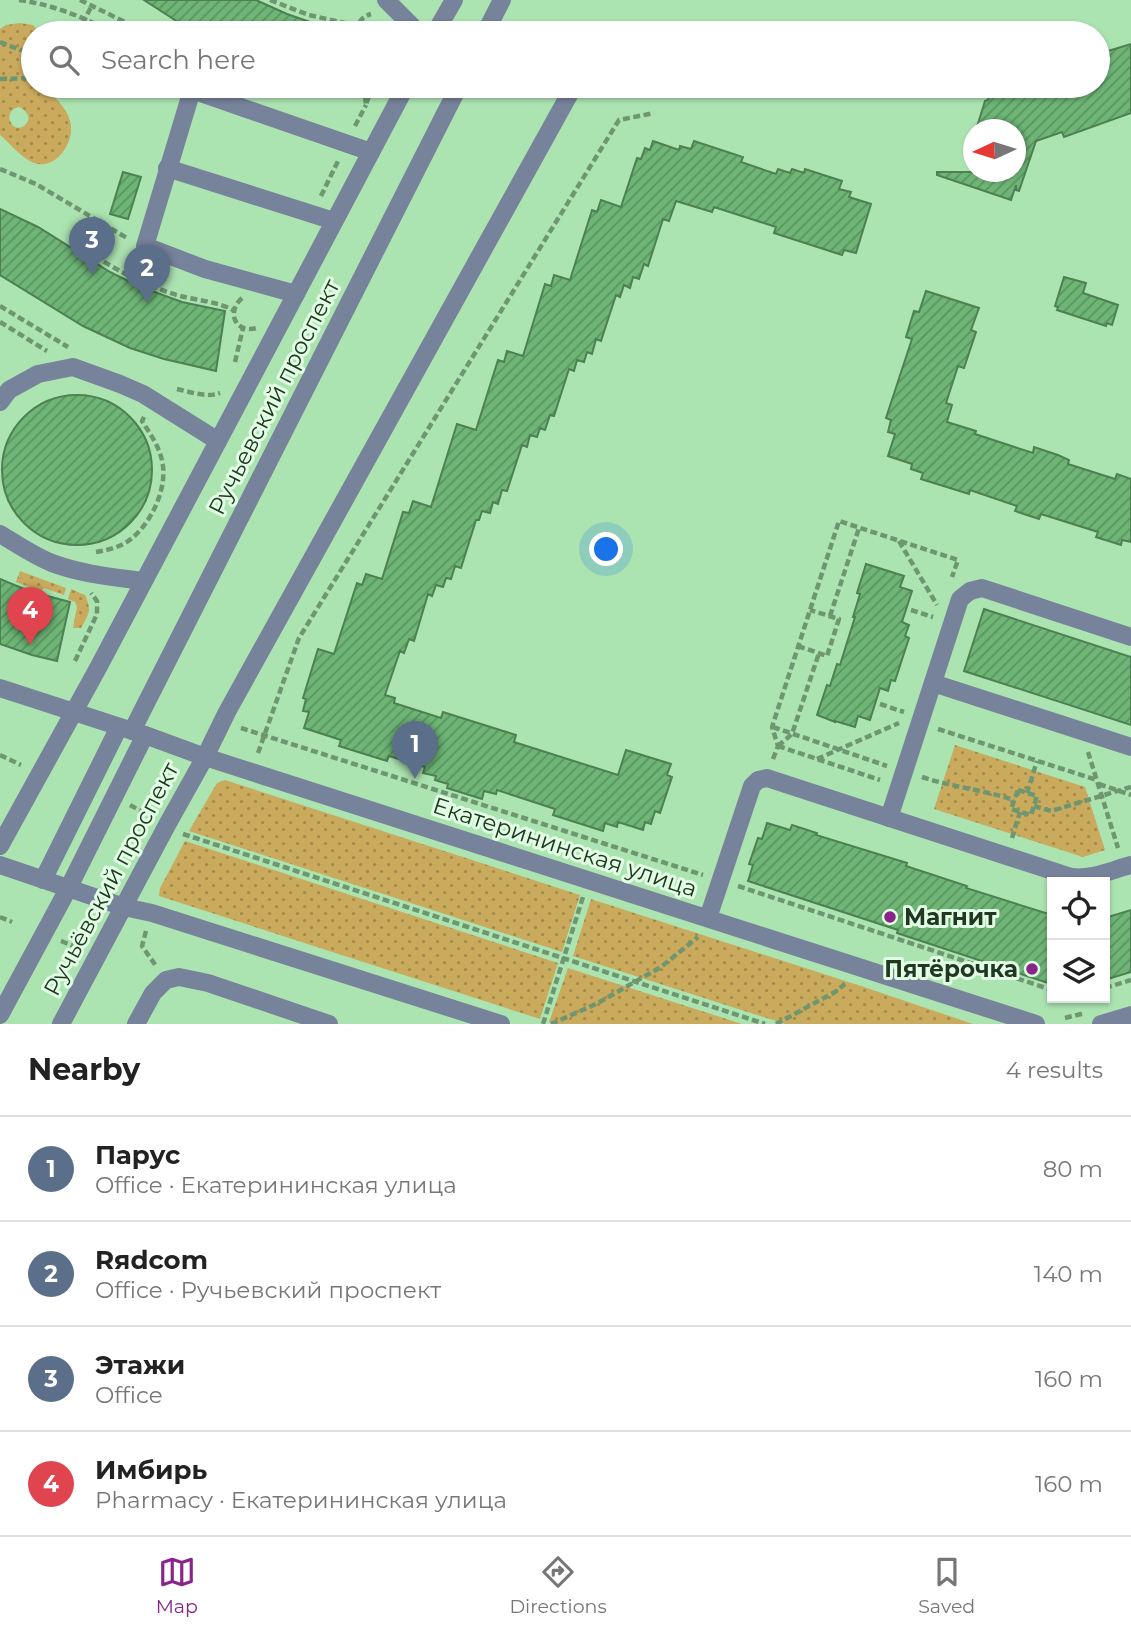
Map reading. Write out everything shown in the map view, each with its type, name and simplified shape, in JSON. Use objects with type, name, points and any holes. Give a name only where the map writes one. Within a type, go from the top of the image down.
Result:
[{"type":"street","points":[[442,21],[454,0]]},
{"type":"street","points":[[491,21],[502,0]]},
{"type":"street","points":[[382,7],[402,21]]},
{"type":"street","points":[[189,98],[145,246],[205,269],[296,294]]},
{"type":"street","points":[[215,98],[371,152]]},
{"type":"street","points":[[0,846],[400,98]]},
{"type":"street","name":"Ручьевский проспект","points":[[43,880],[132,731],[453,98]]},
{"type":"street","name":"Ручьёвский проспект","points":[[61,1024],[227,712],[567,98]]},
{"type":"street","points":[[167,169],[334,221]]},
{"type":"street","points":[[0,402],[9,390],[73,358],[152,400],[218,441]]},
{"type":"street","points":[[0,534],[55,564],[87,573],[143,581]]},
{"type":"street","points":[[889,818],[960,599],[970,591],[982,588],[1131,637]]},
{"type":"street","points":[[933,683],[1131,747]]},
{"type":"street","name":"Екатерининская улица","points":[[0,688],[706,925],[1036,1024]]},
{"type":"street","name":"Ручьевский проспект","points":[[0,1015],[68,889],[132,731]]},
{"type":"street","points":[[706,925],[752,786],[758,780],[767,778],[1071,877],[1091,877],[1128,866]]},
{"type":"street","points":[[0,865],[124,907],[152,913],[501,1024]]},
{"type":"street","points":[[136,1024],[153,993],[166,981],[179,977],[208,983],[330,1024]]},
{"type":"street","points":[[1101,1024],[1128,1018]]},
{"type":"path","points":[[19,0],[43,4],[92,21]]},
{"type":"path","points":[[80,0],[123,21]]},
{"type":"path","points":[[270,0],[309,15],[336,21]]},
{"type":"path","points":[[84,21],[92,5]]},
{"type":"path","points":[[360,21],[382,7]]},
{"type":"path","points":[[0,42],[21,50]]},
{"type":"path","points":[[0,79],[21,78]]},
{"type":"path","points":[[258,754],[299,638],[619,120],[654,113]]},
{"type":"path","points":[[0,169],[36,184],[123,236],[145,246]]},
{"type":"path","points":[[94,256],[139,281],[164,291],[224,305],[233,310]]},
{"type":"path","points":[[248,296],[241,299],[233,310],[237,324],[250,329],[263,322]]},
{"type":"path","points":[[0,306],[73,358]]},
{"type":"path","points":[[0,322],[73,358]]},
{"type":"path","points":[[235,364],[243,328]]},
{"type":"path","points":[[89,553],[107,551],[124,544],[145,524],[155,506],[162,487],[163,468],[160,452],[142,421],[158,384],[206,396],[227,390]]},
{"type":"path","points":[[778,746],[772,727],[839,521],[958,560]]},
{"type":"path","points":[[831,616],[859,528]]},
{"type":"path","points":[[899,541],[941,612]]},
{"type":"path","points":[[798,646],[827,656],[839,619],[810,610]]},
{"type":"path","points":[[911,610],[939,619]]},
{"type":"path","points":[[75,661],[97,614]]},
{"type":"path","points":[[767,778],[778,746],[792,734],[819,653]]},
{"type":"path","points":[[880,704],[908,713]]},
{"type":"path","points":[[817,759],[906,720]]},
{"type":"path","points":[[930,726],[1131,795]]},
{"type":"path","points":[[237,727],[721,880],[1047,988]]},
{"type":"path","points":[[772,727],[891,768]]},
{"type":"path","points":[[1082,731],[1128,866]]},
{"type":"path","points":[[778,746],[886,782]]},
{"type":"path","points":[[0,755],[28,768]]},
{"type":"path","points":[[1027,793],[1037,761]]},
{"type":"path","points":[[915,775],[945,785],[1014,800]]},
{"type":"path","points":[[1034,806],[1051,811],[1131,786]]},
{"type":"path","points":[[1018,790],[1037,796],[1031,816],[1011,809],[1014,800],[1018,790]]},
{"type":"path","points":[[129,804],[153,818]]},
{"type":"path","points":[[179,832],[765,1024]]},
{"type":"path","points":[[543,1024],[585,893]]},
{"type":"path","points":[[0,917],[12,922]]},
{"type":"path","points":[[551,1024],[596,1004],[661,967],[706,925]]},
{"type":"path","points":[[60,940],[86,951]]},
{"type":"path","points":[[776,1024],[852,980]]},
{"type":"path","points":[[1110,986],[1131,980]]},
{"type":"shaded area","points":[[21,23],[21,98],[55,98],[68,116],[71,129],[67,145],[57,158],[50,162],[42,164],[29,161],[0,135],[0,29],[6,25]],"holes":[[[19,107],[26,112],[28,120],[21,128],[10,122],[13,109]]]},
{"type":"shaded area","points":[[20,571],[66,588],[64,595],[44,588],[41,591],[16,582]]},
{"type":"shaded area","points":[[71,589],[85,595],[89,608],[81,628],[73,628],[77,607],[75,602],[68,599]]},
{"type":"shaded area","points":[[955,745],[1085,787],[1105,850],[1083,857],[934,809]]},
{"type":"shaded area","points":[[225,780],[580,895],[562,952],[189,831],[217,783]]},
{"type":"shaded area","points":[[185,841],[558,963],[540,1019],[159,896],[160,888]]},
{"type":"shaded area","points":[[591,899],[973,1024],[785,1024],[573,956]]},
{"type":"shaded area","points":[[568,968],[742,1024],[553,1024],[549,1022]]},
{"type":"building","points":[[144,0],[256,0],[307,21],[176,21]]},
{"type":"building","points":[[1131,44],[1131,113],[1064,137],[1062,132],[1036,141],[1026,170],[1026,119],[979,119],[989,98],[1110,98],[1110,50]]},
{"type":"building","points":[[653,141],[679,150],[680,146],[691,149],[694,141],[743,157],[741,162],[776,174],[778,169],[790,173],[792,169],[804,173],[805,169],[842,181],[839,189],[851,192],[849,197],[871,204],[856,253],[844,250],[842,255],[774,233],[776,227],[714,207],[712,212],[676,201],[669,221],[663,219],[648,266],[644,264],[639,279],[633,277],[630,288],[624,285],[620,297],[616,295],[601,341],[596,339],[592,354],[587,352],[584,362],[577,360],[574,371],[569,369],[554,416],[550,415],[545,430],[540,428],[537,437],[530,435],[527,447],[522,445],[507,491],[502,490],[498,504],[493,502],[490,513],[482,511],[479,520],[476,520],[461,568],[455,566],[451,579],[446,578],[443,587],[436,585],[432,596],[428,594],[414,641],[409,639],[404,653],[400,651],[385,695],[395,698],[394,703],[441,718],[443,712],[516,735],[514,742],[618,775],[626,750],[671,764],[667,775],[672,777],[660,813],[655,811],[651,824],[645,822],[643,830],[618,822],[617,827],[605,823],[603,831],[553,815],[555,809],[497,790],[496,794],[484,791],[482,799],[447,788],[448,784],[435,780],[436,776],[423,773],[425,767],[389,756],[387,761],[339,746],[341,740],[304,728],[309,712],[303,711],[306,699],[303,698],[318,649],[334,654],[357,583],[362,585],[366,574],[382,579],[403,512],[409,513],[413,501],[431,507],[457,424],[476,430],[498,360],[504,362],[507,351],[523,356],[545,284],[551,286],[554,275],[570,280],[592,210],[597,212],[601,200],[621,207],[637,158],[641,159],[645,148],[650,150]]},
{"type":"building","points":[[123,172],[141,177],[128,219],[110,214]]},
{"type":"building","points":[[937,172],[963,172],[963,182],[1022,182],[1019,191],[1016,190],[1016,185],[1011,200],[937,175]]},
{"type":"building","points":[[0,209],[38,227],[110,272],[138,286],[182,302],[225,311],[216,371],[130,348],[83,326],[0,275]]},
{"type":"building","points":[[1064,277],[1086,283],[1083,293],[1118,305],[1112,325],[1107,323],[1106,326],[1057,310],[1058,307],[1055,306]]},
{"type":"building","points":[[926,291],[979,308],[971,330],[976,332],[964,368],[958,366],[946,403],[952,405],[947,422],[1033,453],[1034,447],[1058,455],[1069,460],[1068,464],[1115,479],[1117,474],[1131,479],[1131,542],[1122,540],[1121,545],[1096,537],[1098,532],[1041,514],[1039,519],[1015,511],[1017,506],[970,490],[969,494],[921,479],[923,473],[911,469],[912,464],[888,456],[895,434],[888,432],[891,420],[886,418],[912,339],[906,337],[914,311],[919,312]]},
{"type":"building","points":[[77,395],[106,401],[130,417],[146,441],[152,470],[146,499],[130,523],[106,539],[77,545],[48,539],[24,523],[8,499],[2,470],[8,441],[24,417],[48,401]]},
{"type":"building","points":[[866,564],[904,576],[900,587],[912,591],[902,622],[909,625],[905,636],[909,638],[895,681],[891,680],[888,691],[880,688],[870,720],[858,716],[855,727],[817,715],[827,685],[830,686],[837,664],[840,665],[855,617],[860,594],[857,593]]},
{"type":"building","points":[[0,579],[29,591],[70,602],[57,661],[0,644]]},
{"type":"building","points":[[984,609],[1131,657],[1131,725],[964,671]]},
{"type":"building","points":[[767,823],[790,830],[792,825],[907,863],[906,866],[967,886],[966,888],[1047,913],[1047,983],[748,881],[753,865],[749,864],[758,838],[762,839]]},
{"type":"building","points":[[1131,910],[1131,972],[1110,978],[1110,940],[1110,916]]},
{"type":"place","name":"Этажи","points":[[92,275]]},
{"type":"place","name":"Rяdcom","points":[[147,303]]},
{"type":"place","name":"Имбирь","points":[[30,645]]},
{"type":"place","name":"Парус","points":[[415,779]]},
{"type":"place","name":"Магнит","points":[[890,917]]},
{"type":"place","name":"Пятёрочка","points":[[1032,969]]}]
